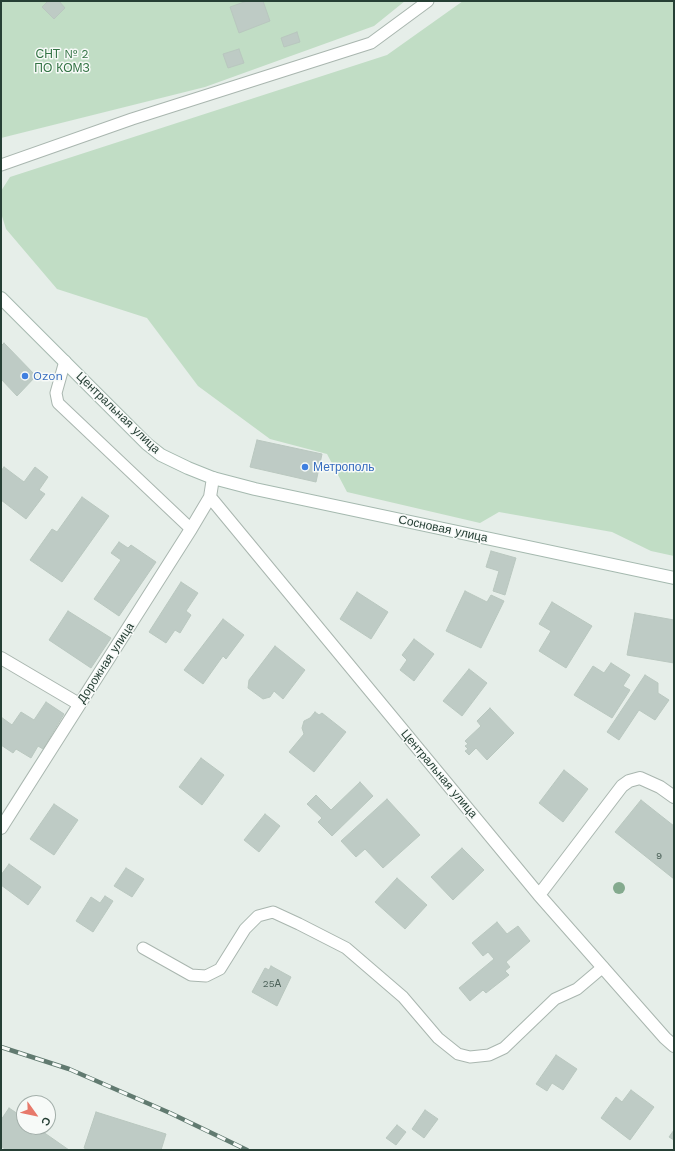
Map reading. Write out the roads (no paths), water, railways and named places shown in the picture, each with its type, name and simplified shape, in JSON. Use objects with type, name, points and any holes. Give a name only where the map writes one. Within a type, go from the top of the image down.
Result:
[{"type":"street","name":"Центральная улица","points":[[1,298],[147,444],[161,455],[213,478]]},
{"type":"street","points":[[210,498],[213,478]]},
{"type":"street","name":"Сосновая улица","points":[[213,478],[255,489],[674,578]]},
{"type":"street","name":"Центральная улица","points":[[210,498],[539,894],[665,1038],[674,1046]]},
{"type":"street","name":"Дорожная улица","points":[[1,828],[210,498]]},
{"type":"street","points":[[1,658],[79,704]]},
{"type":"street","points":[[539,894],[622,786],[629,781],[640,778],[660,787],[674,797]]},
{"type":"lane","points":[[1,165],[132,119],[370,43],[428,1]]},
{"type":"lane","points":[[65,361],[56,393],[58,403],[191,530]]},
{"type":"lane","points":[[143,948],[191,975],[206,976],[220,969],[245,929],[258,916],[273,912],[346,948],[403,997],[438,1038],[458,1054],[470,1057],[489,1055],[504,1048],[555,999],[577,989],[603,967]]},
{"type":"railway","points":[[1,1047],[69,1069],[170,1113],[247,1150]]},
{"type":"place","name":"Ozon","points":[[25,376]]},
{"type":"place","name":"Метрополь","points":[[305,467]]},
{"type":"park label","name":"СНТ № 2 ПО КОМЗ","points":[[62,61]]}]
